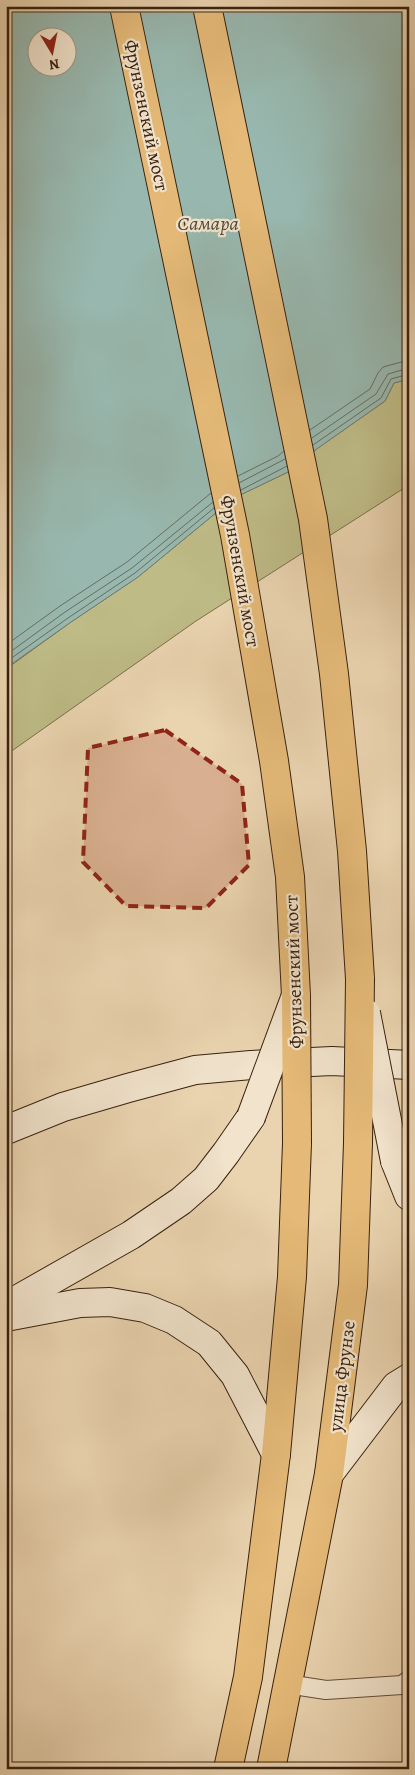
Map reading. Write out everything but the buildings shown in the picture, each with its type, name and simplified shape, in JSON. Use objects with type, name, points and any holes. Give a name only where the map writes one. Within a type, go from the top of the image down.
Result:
[{"type":"main road","name":"Фрунзенский мост","points":[[124,6],[237,544],[274,761],[289,867],[296,996],[297,1143],[292,1277],[276,1454]]},
{"type":"main road","points":[[207,6],[313,519],[337,704],[352,851],[360,978],[395,1161],[409,1196]]},
{"type":"main road","name":"улица Фрунзе","points":[[271,1769],[329,1474],[354,1285],[360,978]]},
{"type":"main road","points":[[6,1306],[131,1234],[182,1201],[206,1179],[251,1117],[296,996]]},
{"type":"main road","points":[[6,1130],[63,1107],[195,1070],[332,1061],[409,1065]]},
{"type":"main road","points":[[6,1317],[80,1303],[110,1302],[145,1308],[174,1320],[208,1344],[235,1375],[276,1454],[248,1677],[228,1769]]},
{"type":"main road","points":[[329,1474],[396,1386],[409,1378]]},
{"type":"lane","points":[[287,1684],[326,1690],[402,1684],[409,1680]]},
{"type":"highlighted area","points":[[165,730],[242,784],[249,865],[206,908],[126,906],[83,862],[88,748]]},
{"type":"shaded area","points":[[409,379],[409,485],[196,621],[6,755],[6,669],[138,577],[234,498],[288,472],[318,448],[385,401],[394,383]]},
{"type":"water","name":"Самара","points":[[6,6],[409,6],[409,379],[394,383],[385,401],[318,448],[288,472],[234,498],[138,577],[6,668]]}]
